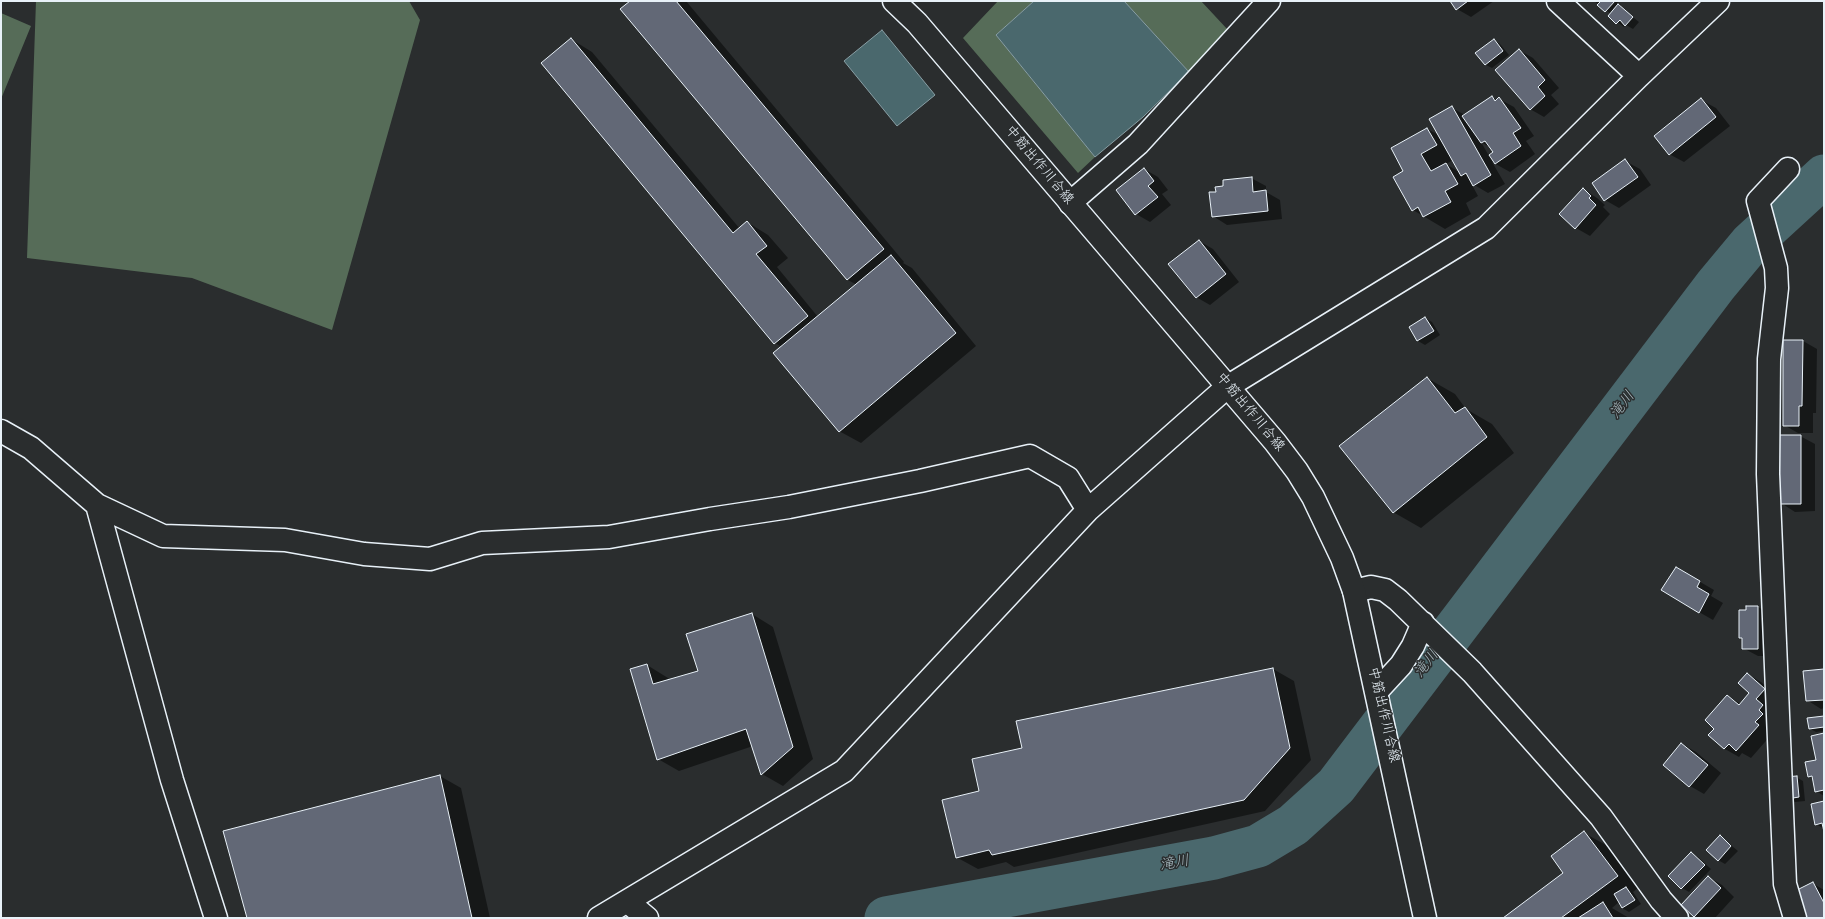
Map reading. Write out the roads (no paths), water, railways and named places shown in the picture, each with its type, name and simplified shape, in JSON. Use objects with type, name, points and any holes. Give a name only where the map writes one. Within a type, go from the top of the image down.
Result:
[{"type":"street","name":"中筋出作川合線","points":[[894,1],[921,28],[1275,442],[1313,497],[1342,558],[1354,591],[1426,918]]},
{"type":"street","points":[[1070,203],[1138,144],[1269,1]]},
{"type":"street","points":[[1558,1],[1640,76]]},
{"type":"street","points":[[599,918],[628,902],[844,771],[1088,510],[1227,387],[1486,228],[1718,1]]},
{"type":"street","points":[[1788,169],[1758,201],[1776,268],[1777,288],[1769,360],[1768,474],[1785,884],[1795,918]]},
{"type":"street","points":[[1,431],[31,448],[97,505],[163,536],[285,540],[364,554],[430,559],[482,543],[609,537],[789,507],[920,481],[1030,456],[1068,478],[1088,510]]},
{"type":"street","points":[[97,505],[172,780],[216,918]]},
{"type":"street","points":[[1354,591],[1371,587],[1385,590],[1398,600],[1472,672],[1601,816],[1661,900],[1677,918]]},
{"type":"street","points":[[1377,691],[1401,665],[1413,646],[1423,624]]},
{"type":"street","points":[[628,902],[647,918]]},
{"type":"water","points":[[1034,1],[1124,1],[1189,72],[1143,117],[1095,157],[996,35]]},
{"type":"water","points":[[882,30],[935,95],[897,126],[844,61]]},
{"type":"waterway","name":"滝川","points":[[886,918],[1214,858],[1258,846],[1293,825],[1336,786],[1716,285],[1751,243],[1824,176]]}]
